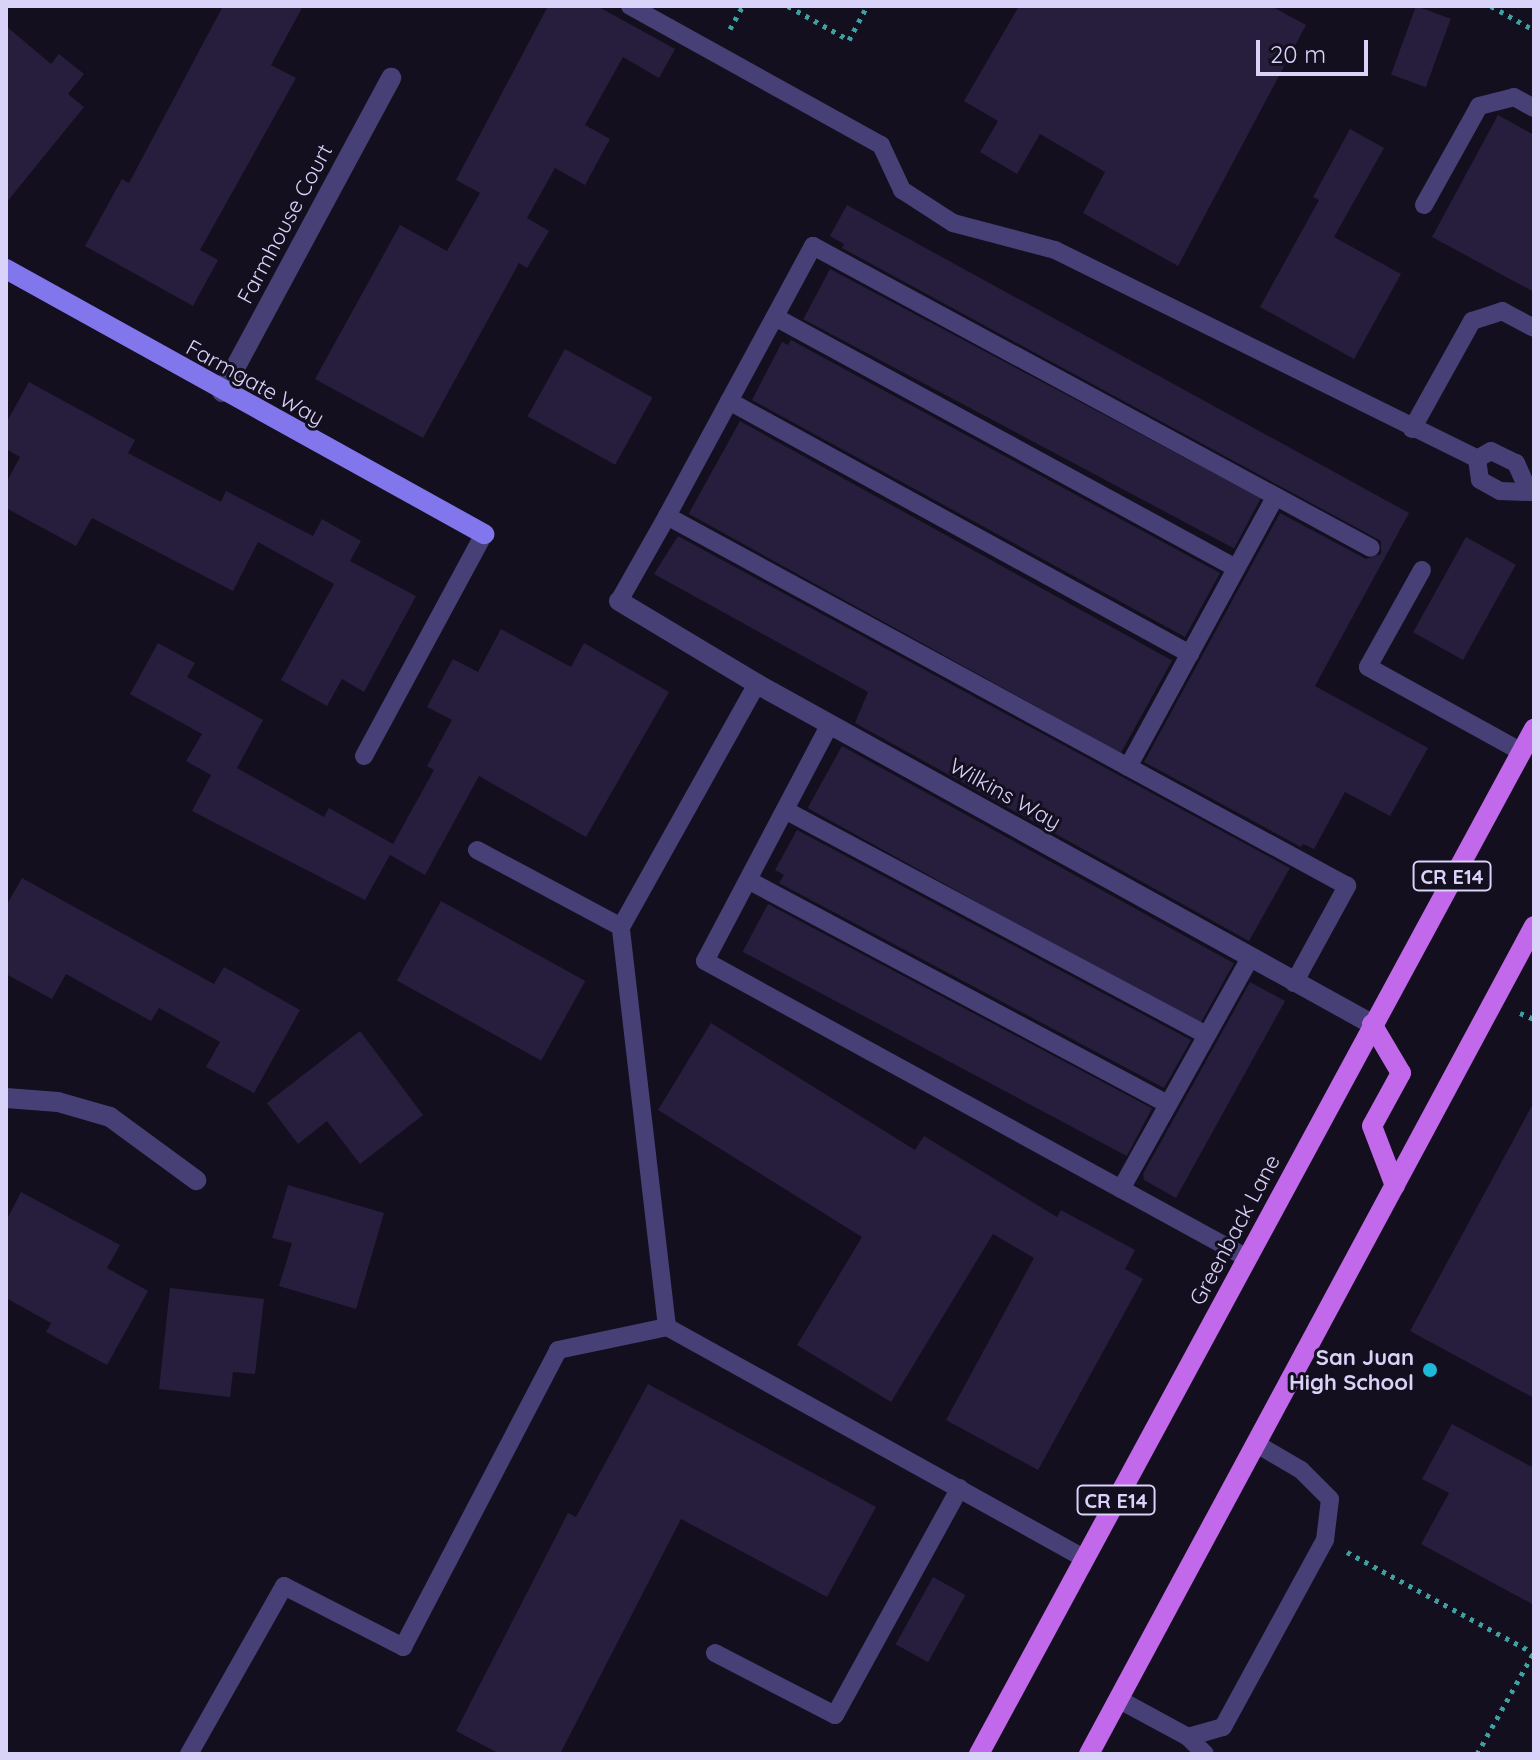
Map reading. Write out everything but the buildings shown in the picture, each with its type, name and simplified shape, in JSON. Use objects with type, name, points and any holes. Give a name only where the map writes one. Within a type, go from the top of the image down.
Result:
[{"type":"main road","name":"Greenback Lane","points":[[979,1754],[1534,729]]},
{"type":"main road","points":[[1089,1754],[1534,926]]},
{"type":"main road","points":[[1372,1024],[1401,1073],[1372,1126],[1395,1186]]},
{"type":"street","name":"Farmhouse Court","points":[[222,392],[391,78]]},
{"type":"street","name":"Farmgate Way","points":[[6,269],[222,392],[484,534]]},
{"type":"street","name":"Wilkins Way","points":[[619,601],[757,684],[1372,1024]]},
{"type":"street","points":[[6,1098],[58,1102],[110,1117],[196,1180]]},
{"type":"lane","points":[[630,6],[881,145],[902,190],[953,223],[1055,250],[1477,459]]},
{"type":"lane","points":[[1424,205],[1479,106],[1514,97],[1534,108]]},
{"type":"lane","points":[[619,601],[813,246],[1371,548]]},
{"type":"lane","points":[[1412,429],[1472,321],[1502,311],[1534,328]]},
{"type":"lane","points":[[775,317],[1236,568]]},
{"type":"lane","points":[[729,401],[1190,654]]},
{"type":"lane","points":[[1491,451],[1516,463],[1530,490],[1500,491],[1480,480],[1477,459],[1491,451]]},
{"type":"lane","points":[[1128,767],[1275,497]]},
{"type":"lane","points":[[667,516],[1347,886],[1294,983]]},
{"type":"lane","points":[[364,756],[484,534]]},
{"type":"lane","points":[[1422,570],[1368,667],[1522,752]]},
{"type":"lane","points":[[667,1327],[621,927],[757,684]]},
{"type":"lane","points":[[830,724],[705,961],[1247,1258]]},
{"type":"lane","points":[[785,810],[1207,1035]]},
{"type":"lane","points":[[477,850],[621,927]]},
{"type":"lane","points":[[748,880],[1168,1104]]},
{"type":"lane","points":[[1121,1189],[1250,958]]},
{"type":"lane","points":[[189,1754],[284,1586],[403,1647],[558,1350],[667,1327],[1084,1558]]},
{"type":"lane","points":[[1188,1737],[1223,1727],[1325,1540],[1330,1499],[1301,1470],[1255,1443]]},
{"type":"lane","points":[[715,1653],[835,1715],[960,1488]]},
{"type":"lane","points":[[1118,1699],[1188,1737],[1205,1754]]},
{"type":"path","points":[[720,23],[732,29],[743,6]]},
{"type":"path","points":[[788,6],[849,40],[867,6]]},
{"type":"path","points":[[1491,6],[1534,30]]},
{"type":"path","points":[[1519,1013],[1534,1019]]},
{"type":"path","points":[[1325,1540],[1534,1652],[1477,1754]]},
{"type":"place","name":"San Juan High School","points":[[1430,1370]]}]
